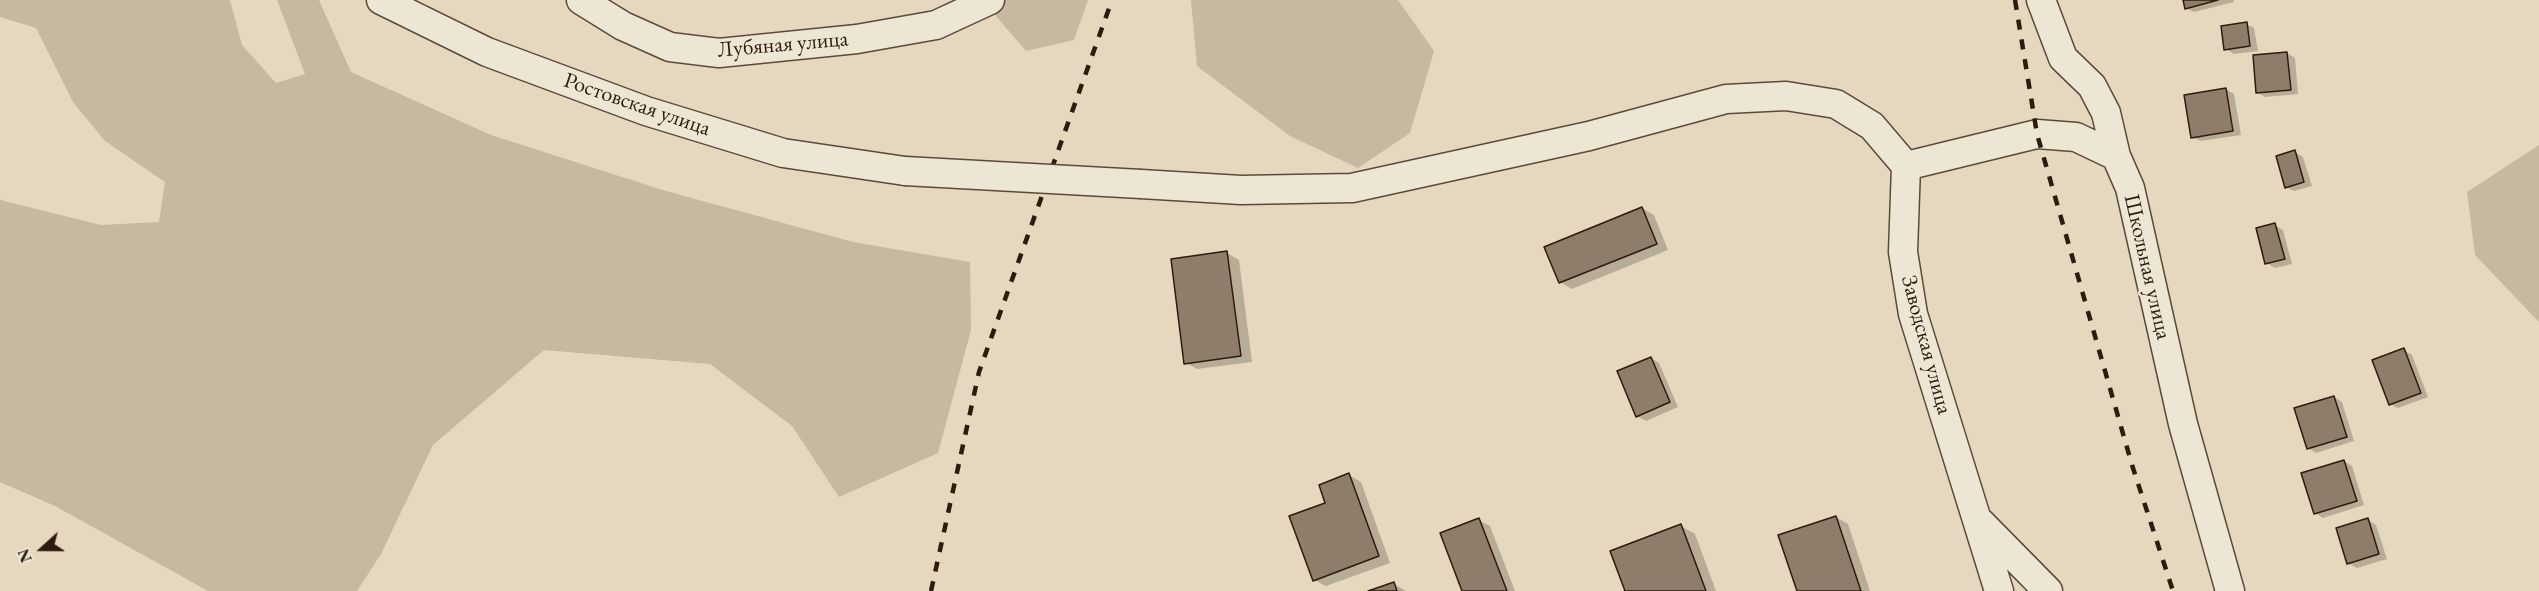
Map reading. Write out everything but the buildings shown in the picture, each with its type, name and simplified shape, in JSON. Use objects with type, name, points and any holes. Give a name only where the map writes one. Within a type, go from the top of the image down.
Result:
[{"type":"street","name":"Ростовская улица","points":[[382,0],[487,52],[646,111],[783,153],[905,171],[1241,190],[1352,188],[1589,136],[1726,99],[1786,96],[1836,104],[1872,126],[1906,166]]},
{"type":"street","name":"Лубяная улица","points":[[581,0],[623,26],[670,47],[719,53],[857,39],[936,25],[990,0]]},
{"type":"street","name":"Школьная улица","points":[[2041,0],[2063,58],[2092,86],[2106,113],[2116,156],[2130,188],[2183,424],[2230,591]]},
{"type":"street","points":[[1906,166],[2037,134],[2076,137],[2116,156]]},
{"type":"street","name":"Заводская улица","points":[[1906,166],[1903,252],[1913,314],[1999,591]]},
{"type":"street","name":"Заводская улица","points":[[1977,520],[2048,591]]},
{"type":"shaded area","points":[[0,0],[230,0],[242,45],[276,83],[305,74],[277,0],[319,0],[351,72],[491,135],[666,191],[853,242],[970,262],[971,330],[938,453],[839,497],[792,426],[710,364],[544,350],[433,445],[381,554],[357,591],[208,591],[55,506],[0,482],[0,199],[101,225],[159,222],[165,182],[105,141],[73,102],[36,28],[0,17]]},
{"type":"shaded area","points":[[982,0],[1088,0],[1074,40],[1026,51]]},
{"type":"shaded area","points":[[1191,0],[1398,0],[1434,51],[1410,133],[1358,168],[1290,136],[1197,66]]},
{"type":"shaded area","points":[[2539,145],[2539,322],[2475,255],[2467,192]]},
{"type":"railway","points":[[931,591],[979,372],[1112,0]]},
{"type":"railway","points":[[2015,0],[2037,134],[2132,465],[2173,591]]}]
